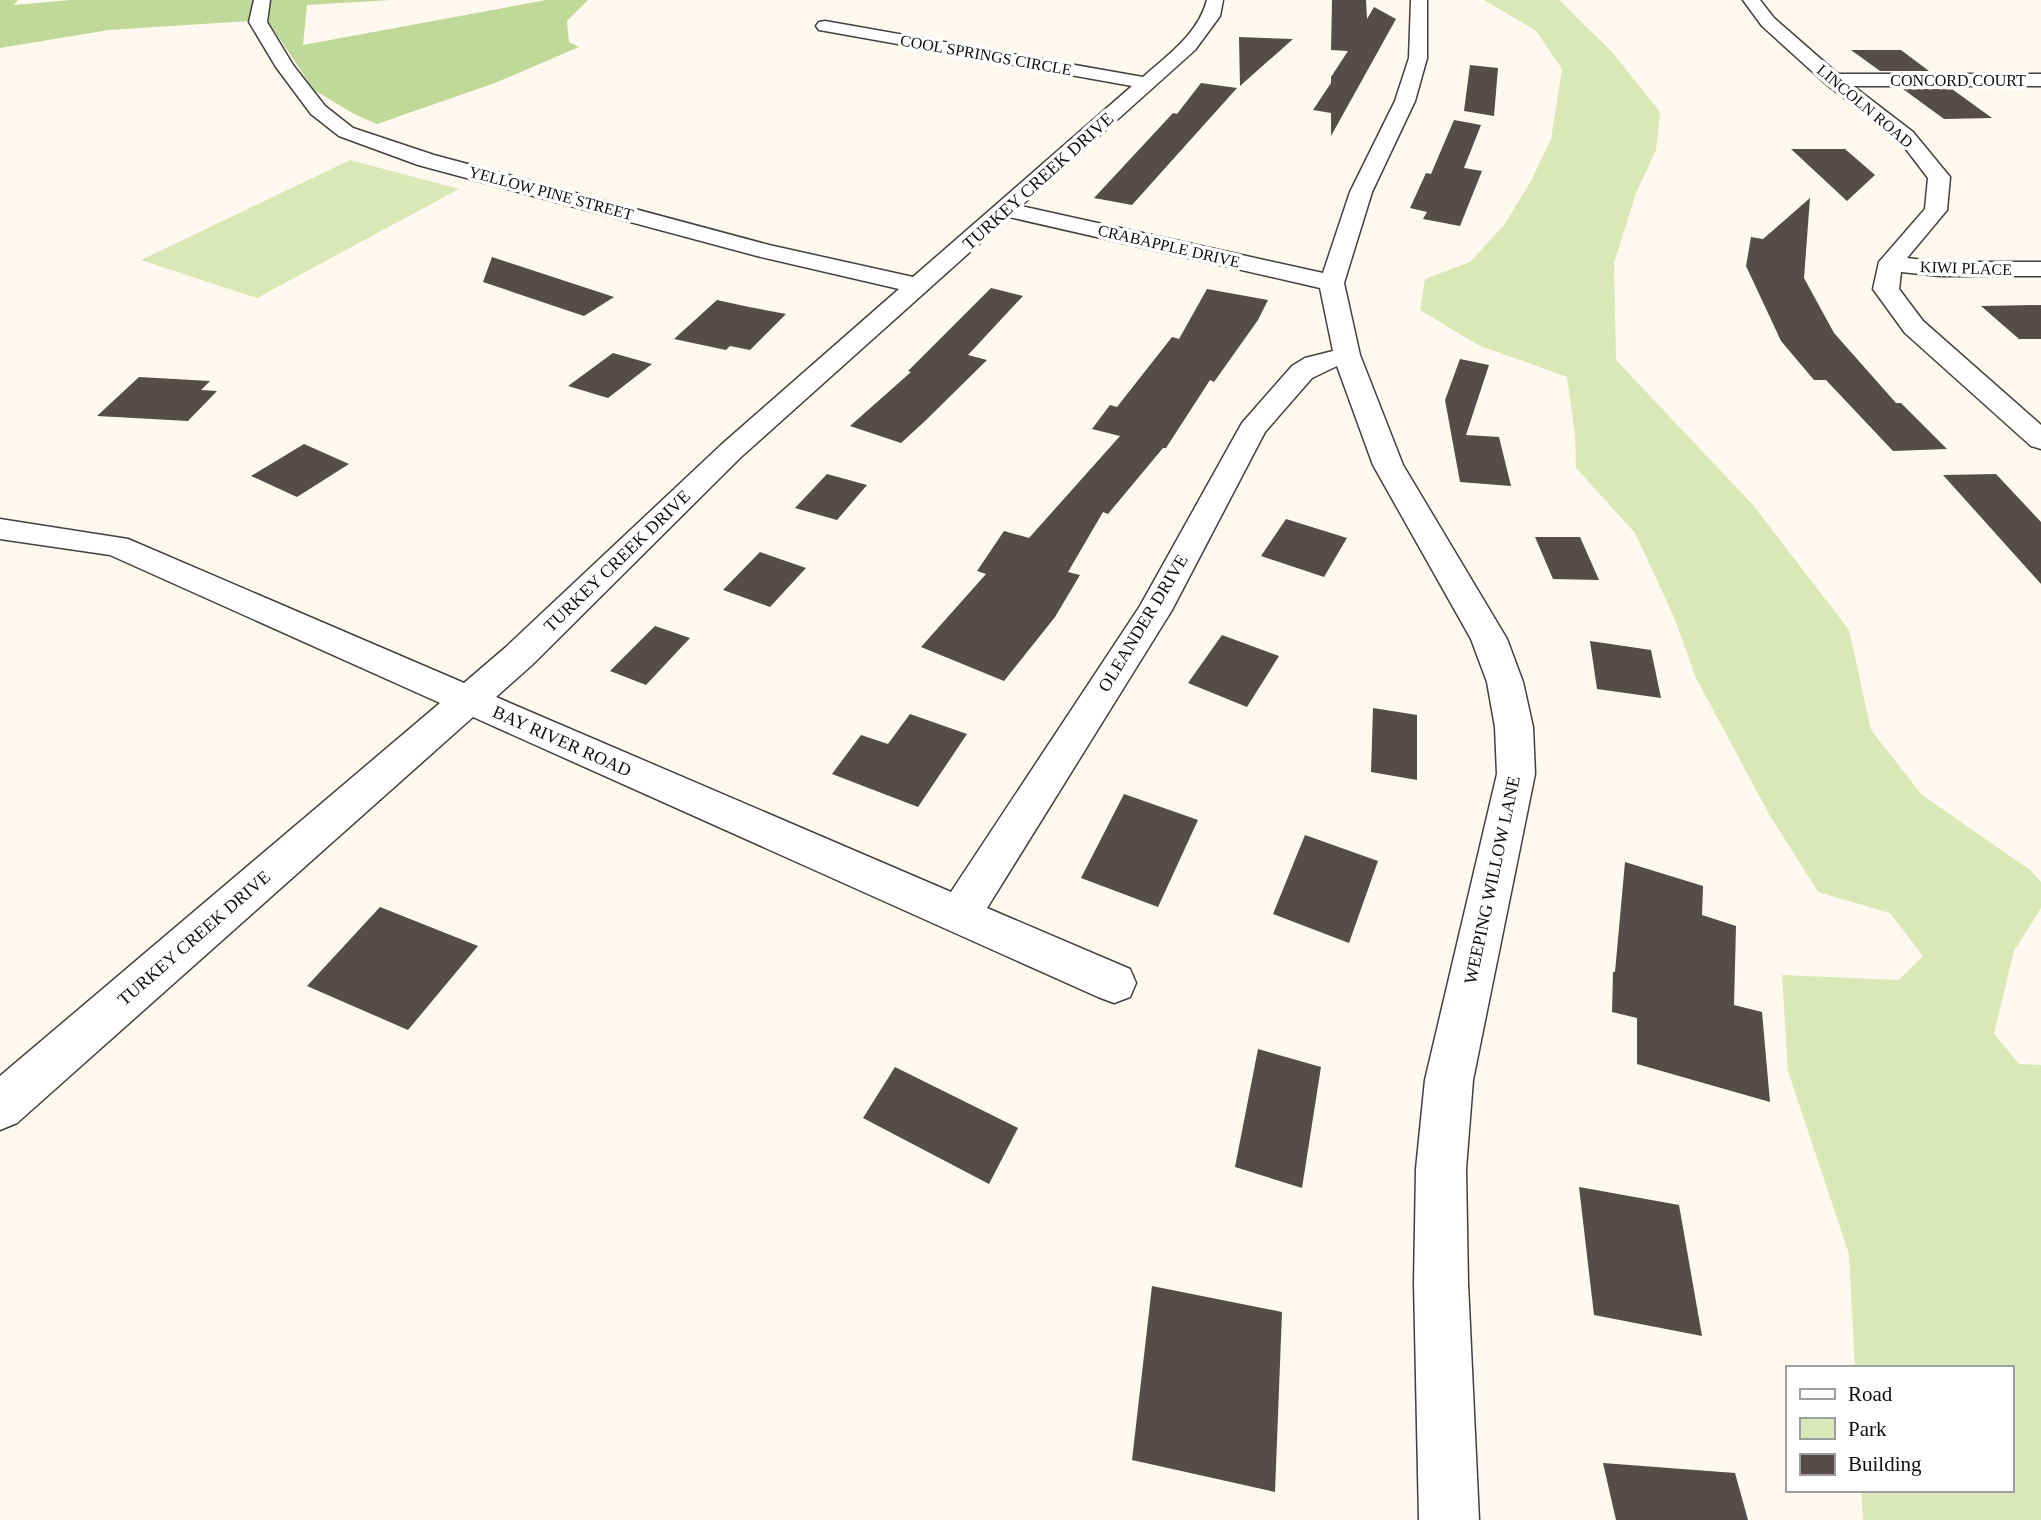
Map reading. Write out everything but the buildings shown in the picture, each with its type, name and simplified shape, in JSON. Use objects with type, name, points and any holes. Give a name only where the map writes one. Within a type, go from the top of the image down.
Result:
[{"type":"street","name":"YELLOW PINE STREET","points":[[262,0],[258,22],[285,67],[318,110],[346,132],[426,160],[765,251],[919,286]]},
{"type":"street","name":"TURKEY CREEK DRIVE","points":[[0,1107],[519,656],[731,451],[1189,46],[1212,16],[1215,0]]},
{"type":"street","name":"WEEPING WILLOW LANE","points":[[1419,0],[1418,58],[1408,90],[1361,192],[1332,283],[1347,355],[1388,465],[1489,639],[1504,682],[1514,727],[1516,774],[1449,1080],[1441,1169],[1441,1283],[1449,1520]]},
{"type":"street","name":"LINCOLN ROAD","points":[[1751,0],[1768,22],[1833,80],[1906,136],[1939,177],[1936,210],[1890,264]]},
{"type":"street","name":"COOL SPRINGS CIRCLE","points":[[825,26],[1147,83]]},
{"type":"street","name":"CONCORD COURT","points":[[1833,80],[2041,80]]},
{"type":"street","name":"CRABAPPLE DRIVE","points":[[1006,210],[1332,283]]},
{"type":"street","name":"KIWI PLACE","points":[[1890,264],[1940,269],[2041,269]]},
{"type":"street","points":[[1890,264],[1886,289],[1914,327],[2041,440]]},
{"type":"street","name":"OLEANDER DRIVE","points":[[958,917],[1155,610],[1252,429],[1302,372],[1315,364],[1347,355]]},
{"type":"street","name":"BAY RIVER ROAD","points":[[0,530],[117,547],[1114,983]]},
{"type":"green space","points":[[0,0],[18,0],[14,5],[71,0],[254,0],[249,21],[109,30],[0,48]]},
{"type":"green space","points":[[270,0],[391,0],[307,5],[303,45],[546,0],[588,0],[567,21],[569,42],[579,47],[495,83],[377,124],[354,114],[314,90],[267,20]]},
{"type":"green space","points":[[1484,0],[1559,0],[1612,52],[1660,112],[1656,150],[1636,193],[1614,263],[1616,360],[1753,505],[1849,630],[1871,730],[1922,795],[2030,870],[2041,882],[2041,908],[2014,951],[1994,1034],[2019,1064],[2041,1065],[2041,1520],[1863,1520],[1861,1492],[2013,1492],[2013,1366],[1855,1366],[1849,1254],[1788,1071],[1782,975],[1899,980],[1923,956],[1890,913],[1818,892],[1769,814],[1696,678],[1674,617],[1635,533],[1576,468],[1575,435],[1567,377],[1478,345],[1420,310],[1425,279],[1470,262],[1504,225],[1531,181],[1551,139],[1562,69],[1536,31]]},
{"type":"green space","points":[[350,160],[459,189],[257,298],[141,260]]}]
